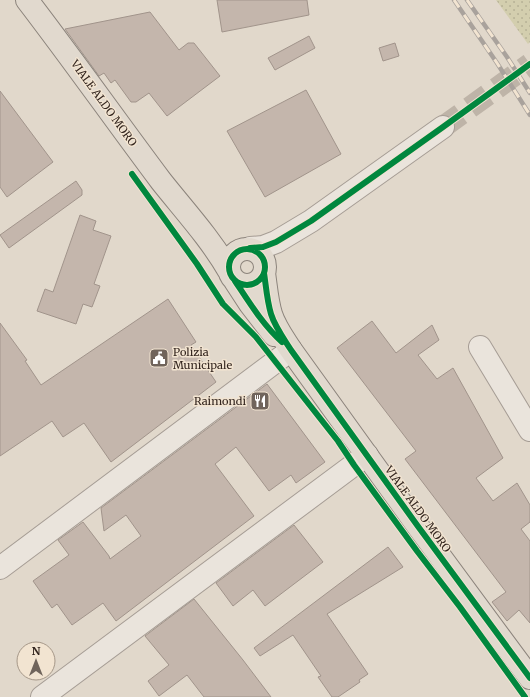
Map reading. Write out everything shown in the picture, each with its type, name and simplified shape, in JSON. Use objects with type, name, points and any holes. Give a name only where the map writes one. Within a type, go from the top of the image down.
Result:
[{"type":"main road","name":"VIALE ALDO MORO","points":[[27,0],[162,182],[222,258],[250,304],[275,336],[291,350]]},
{"type":"main road","name":"VIALE ALDO MORO","points":[[182,206],[195,220],[209,231],[232,244],[247,248]]},
{"type":"main road","points":[[247,248],[255,250],[260,253],[263,258],[265,270],[258,281],[253,284],[240,284],[232,276],[229,264],[230,258],[239,250],[247,248]]},
{"type":"main road","name":"VIALE ALDO MORO","points":[[265,270],[266,287],[272,314],[281,334],[291,350],[417,525],[530,678]]},
{"type":"street","points":[[247,248],[263,247],[276,242],[311,221],[443,128]]},
{"type":"street","points":[[265,270],[286,244],[311,221]]},
{"type":"street","points":[[480,347],[530,430]]},
{"type":"street","points":[[0,568],[291,350]]},
{"type":"street","points":[[42,697],[367,455]]},
{"type":"shaded area","points":[[496,0],[530,0],[530,42],[528,44]]},
{"type":"building","points":[[217,0],[307,0],[309,15],[222,32]]},
{"type":"building","points":[[150,12],[179,50],[188,43],[194,43],[220,76],[167,116],[149,93],[136,102],[131,102],[115,80],[111,83],[104,73],[99,76],[65,29]]},
{"type":"building","points":[[309,36],[315,48],[275,70],[268,58]]},
{"type":"building","points":[[395,43],[399,56],[383,61],[379,48]]},
{"type":"building","points":[[306,90],[341,154],[265,197],[227,131]]},
{"type":"building","points":[[0,91],[53,162],[7,197],[0,187]]},
{"type":"building","points":[[76,181],[82,190],[82,195],[9,248],[0,235]]},
{"type":"building","points":[[80,215],[96,221],[93,230],[111,236],[94,284],[100,286],[92,307],[83,304],[76,324],[37,311],[45,289],[53,292]]},
{"type":"building","points":[[168,299],[196,342],[191,345],[216,382],[111,462],[84,423],[63,437],[52,421],[0,456],[0,323],[27,360],[25,361],[41,385]]},
{"type":"building","points":[[372,321],[396,353],[432,325],[439,340],[418,355],[437,379],[453,368],[503,458],[476,478],[493,501],[517,483],[530,505],[530,522],[521,529],[530,541],[530,623],[519,610],[507,621],[492,602],[506,592],[405,459],[416,451],[337,348]]},
{"type":"building","points":[[267,384],[325,462],[296,483],[291,475],[269,491],[236,447],[215,464],[254,516],[116,621],[103,603],[72,625],[57,604],[52,608],[33,581],[69,555],[58,540],[83,522],[110,559],[141,536],[126,515],[104,531],[101,508]]},
{"type":"building","points":[[294,525],[323,562],[265,606],[253,590],[233,606],[216,583]]},
{"type":"building","points":[[388,547],[403,567],[327,614],[368,674],[359,680],[360,682],[338,697],[332,697],[318,677],[321,676],[293,635],[260,656],[254,648]]},
{"type":"building","points":[[194,599],[271,697],[204,697],[187,675],[159,696],[148,681],[169,665],[145,636]]},
{"type":"tunnel","points":[[443,127],[530,64]]},
{"type":"railway","points":[[454,0],[530,115]]},
{"type":"railway","points":[[467,0],[530,93]]},
{"type":"cycle path","points":[[250,248],[263,247],[276,242],[311,221],[530,64]]},
{"type":"cycle path","points":[[132,174],[197,264],[223,304],[256,337],[338,441],[354,465],[525,697]]},
{"type":"cycle path","points":[[251,249],[260,254],[264,260],[265,267],[264,274],[260,280],[251,285],[243,285],[234,280],[230,274],[229,263],[234,254],[240,250],[251,249]]},
{"type":"cycle path","points":[[264,273],[271,314],[277,328],[291,350],[417,525],[530,678]]},
{"type":"cycle path","points":[[235,281],[262,321],[282,342]]},
{"type":"place","name":"Polizia Municipale","points":[[159,358]]},
{"type":"place","name":"Raimondi","points":[[260,401]]}]
